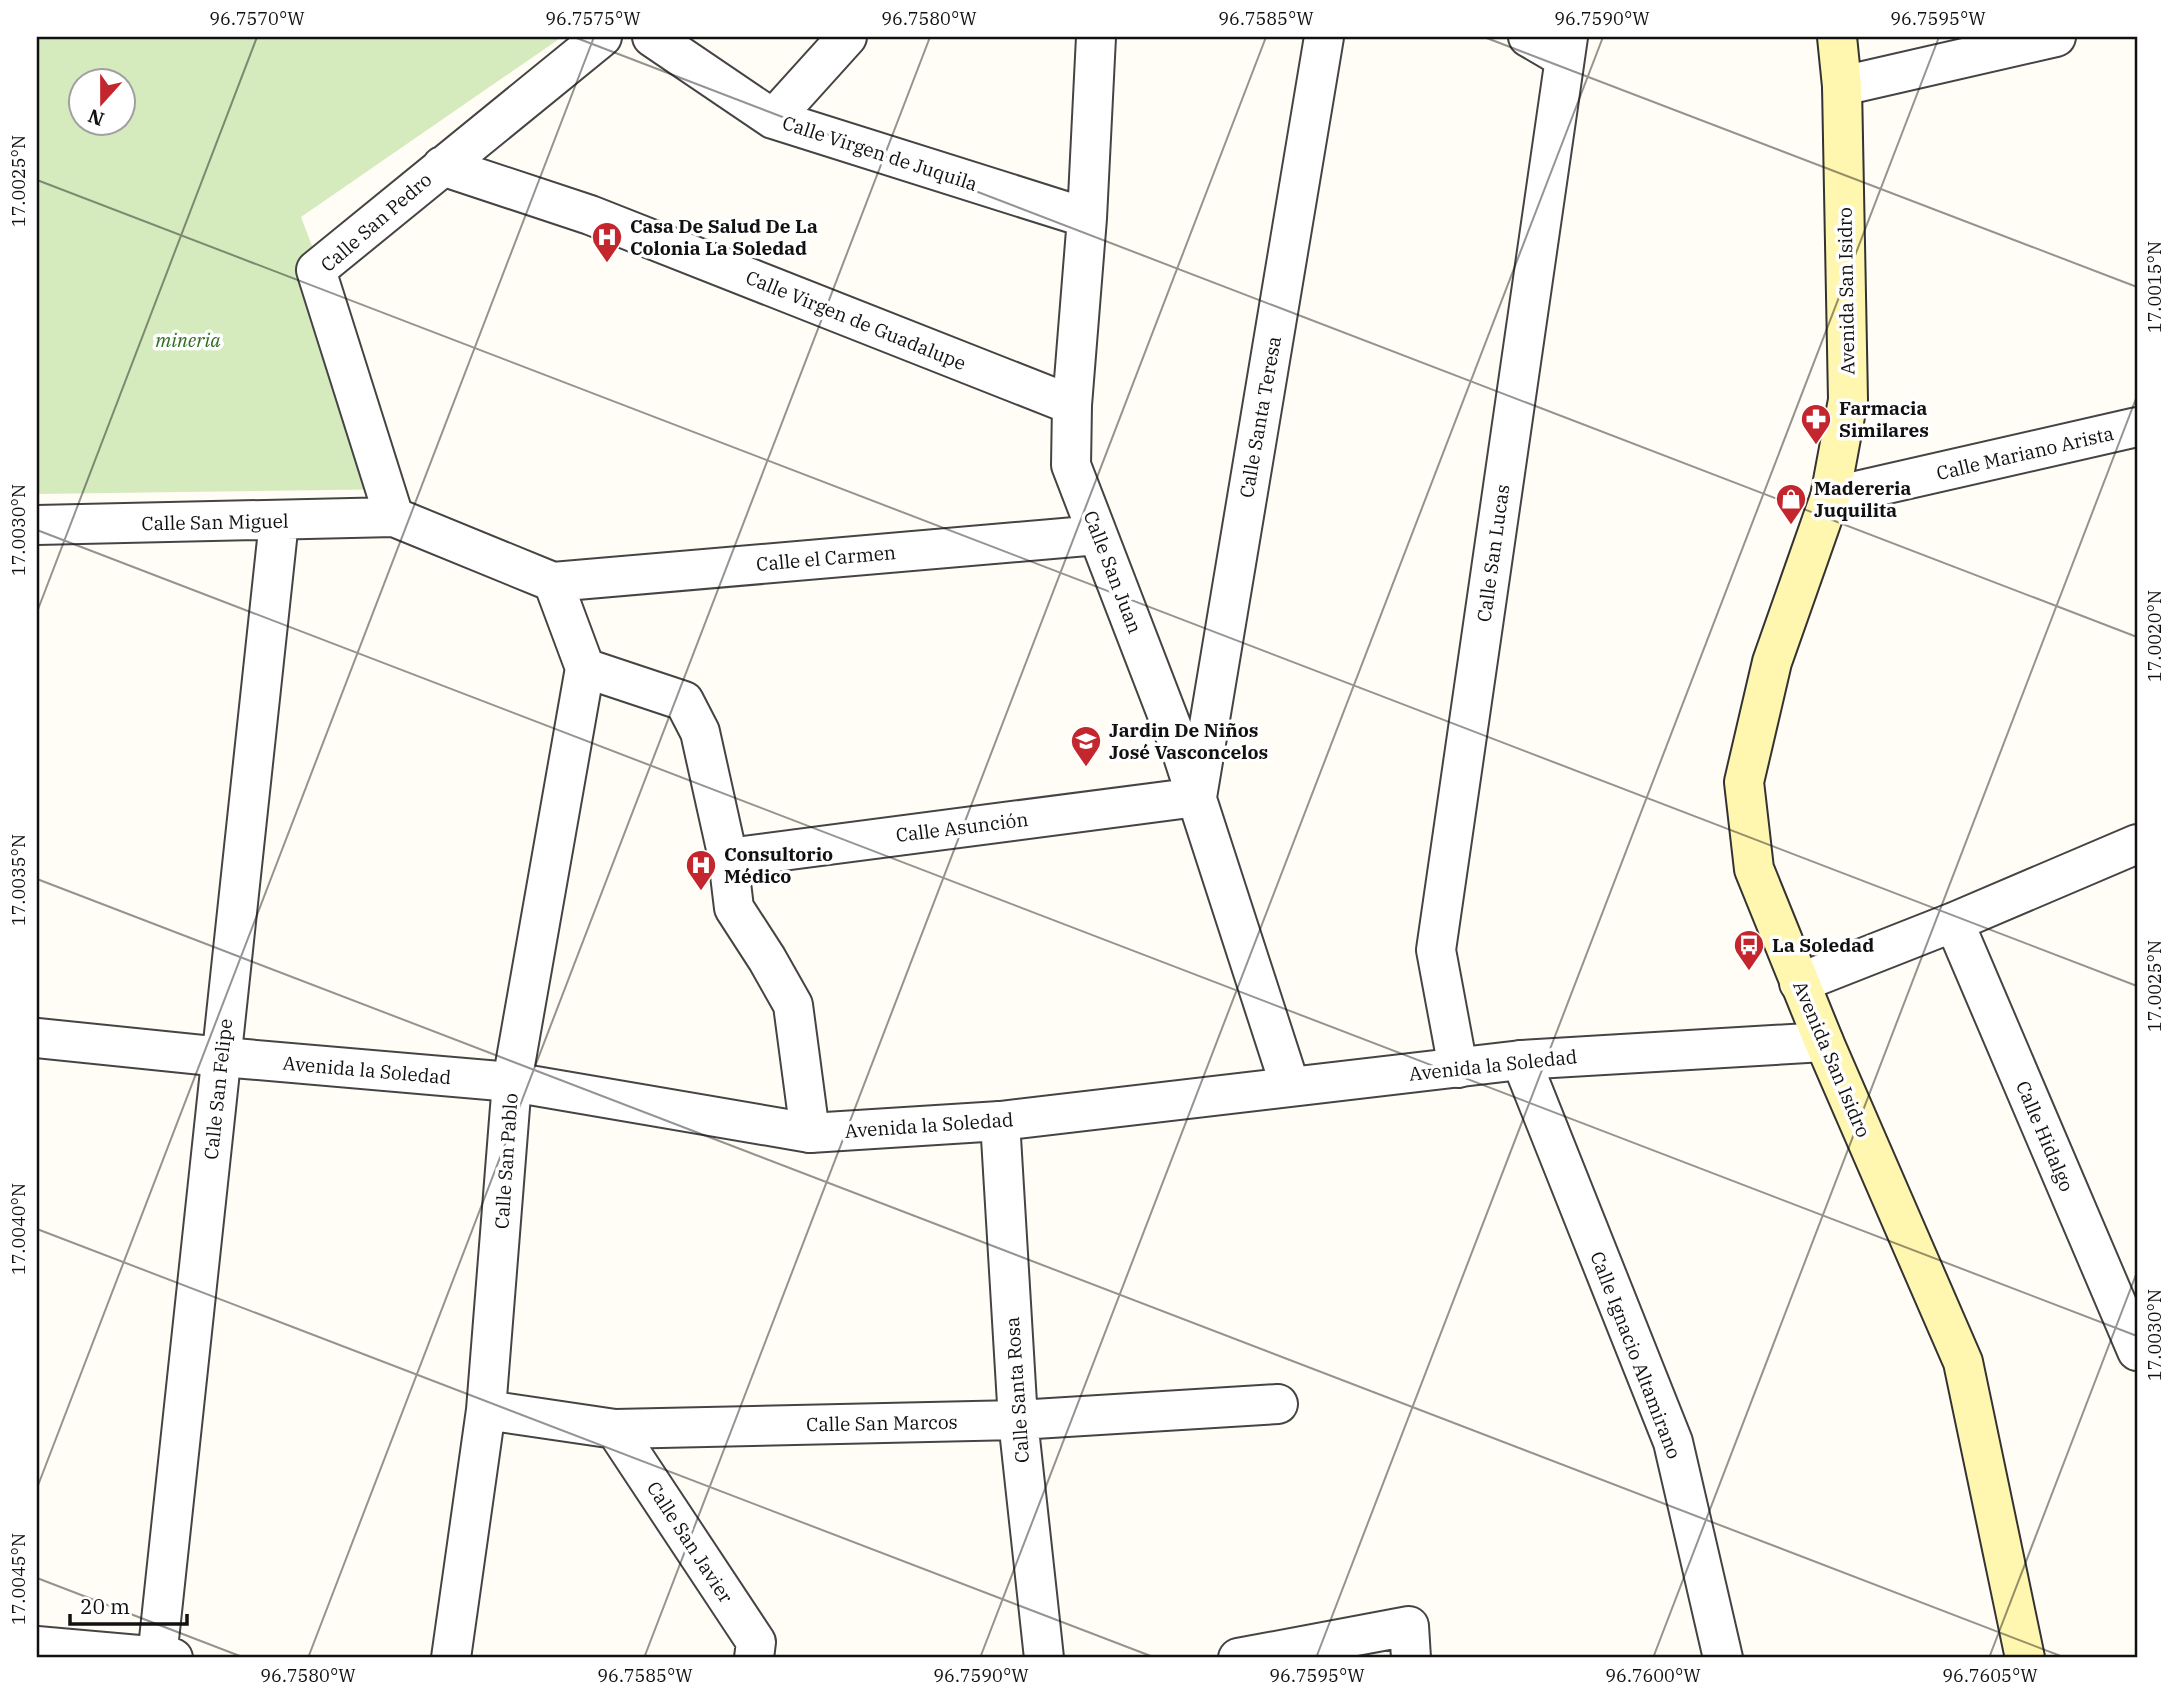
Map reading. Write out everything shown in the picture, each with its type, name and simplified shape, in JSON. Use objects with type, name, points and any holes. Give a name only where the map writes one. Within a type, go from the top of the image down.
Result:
[{"type":"main road","name":"Avenida San Isidro","points":[[1837,37],[1842,86],[1848,400],[1830,497],[1772,662],[1744,782],[1754,869],[1824,1042],[1964,1362],[2025,1658]]},
{"type":"street","name":"Calle San Pedro","points":[[394,517],[316,270],[602,37]]},
{"type":"street","name":"Calle Virgen de Juquila","points":[[652,37],[773,119],[1087,218]]},
{"type":"street","points":[[773,119],[847,37]]},
{"type":"street","name":"Calle San Juan","points":[[1096,37],[1087,218],[1072,405],[1072,466],[1183,756],[1290,1086]]},
{"type":"street","name":"Calle Santa Teresa","points":[[1197,797],[1324,37]]},
{"type":"street","points":[[1528,37],[1566,47]]},
{"type":"street","points":[[1842,86],[2056,37]]},
{"type":"street","name":"Calle San Lucas","points":[[1458,1068],[1436,950],[1566,47]]},
{"type":"street","name":"Calle Virgen de Guadalupe","points":[[442,166],[590,215],[1072,405]]},
{"type":"street","name":"Calle Mariano Arista","points":[[1830,497],[2137,427]]},
{"type":"street","points":[[394,517],[553,582],[585,668],[684,701],[700,732],[728,858],[734,908],[793,1005],[810,1133]]},
{"type":"street","name":"Calle San Miguel","points":[[37,525],[394,517]]},
{"type":"street","name":"Calle San Felipe","points":[[162,1658],[279,521]]},
{"type":"street","name":"Calle el Carmen","points":[[553,582],[1098,535]]},
{"type":"street","name":"Calle San Pablo","points":[[452,1658],[486,1410],[512,1083],[585,668]]},
{"type":"street","name":"Calle Asunción","points":[[728,858],[1197,797]]},
{"type":"street","points":[[1799,982],[1954,922],[2137,844]]},
{"type":"street","name":"Calle Hidalgo","points":[[1954,922],[2137,1351]]},
{"type":"street","name":"Avenida la Soledad","points":[[37,1038],[512,1083],[810,1133],[1000,1121],[1521,1060],[1824,1042]]},
{"type":"street","name":"Calle Ignacio Altamirano","points":[[1521,1060],[1673,1442],[1723,1658]]},
{"type":"street","name":"Calle Santa Rosa","points":[[1000,1121],[1018,1420],[1044,1658]]},
{"type":"street","name":"Calle San Marcos","points":[[486,1410],[615,1429],[1018,1420],[1278,1404]]},
{"type":"street","name":"Calle San Javier","points":[[615,1429],[756,1642],[754,1658]]},
{"type":"street","points":[[1238,1658],[1409,1626],[1411,1658]]},
{"type":"street","points":[[37,1646],[162,1658]]},
{"type":"green space","name":"mineria","points":[[37,37],[562,37],[301,217],[405,489],[37,494]]},
{"type":"place","name":"Casa De Salud De La Colonia La Soledad","points":[[607,264]]},
{"type":"place","name":"Farmacia Similares","points":[[1816,446]]},
{"type":"place","name":"Madereria Juquilita","points":[[1791,526]]},
{"type":"place","name":"Jardin De Niños José Vasconcelos","points":[[1086,768]]},
{"type":"place","name":"Consultorio Médico","points":[[701,892]]},
{"type":"place","name":"La Soledad","points":[[1749,972]]}]
